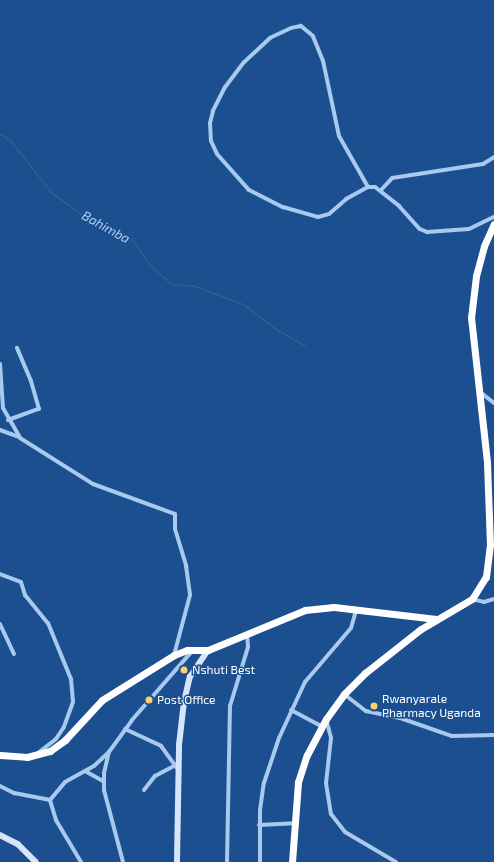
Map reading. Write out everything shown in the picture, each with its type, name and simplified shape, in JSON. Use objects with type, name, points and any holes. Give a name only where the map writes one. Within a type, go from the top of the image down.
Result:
[{"type":"highway","points":[[292,862],[298,782],[307,755],[321,726],[344,694],[378,662],[436,619],[472,599],[483,584],[487,572],[492,505],[480,392],[473,347],[471,311],[479,261],[494,224]]},
{"type":"highway","points":[[0,755],[35,756],[60,744],[102,700],[174,655],[194,649],[208,650],[313,608],[334,607],[356,611],[436,619]]},
{"type":"street","points":[[368,187],[339,136],[322,61],[313,36],[301,26],[270,38],[244,62],[225,87],[213,111],[210,123],[211,142],[217,154],[250,190],[274,203],[309,216],[329,214],[346,199],[368,187],[381,190],[412,223],[427,232],[469,228],[494,217]]},
{"type":"street","points":[[381,190],[392,178],[483,164],[494,157]]},
{"type":"street","points":[[8,420],[39,409],[31,380],[17,348]]},
{"type":"street","points":[[0,364],[3,408],[8,420],[20,438]]},
{"type":"street","points":[[480,392],[494,403]]},
{"type":"street","points":[[0,430],[20,438],[92,484],[175,514],[175,530],[186,566],[190,596],[174,655]]},
{"type":"street","points":[[0,574],[21,582],[25,595],[48,623],[71,679],[73,702],[64,726],[56,739],[35,756]]},
{"type":"street","points":[[472,599],[484,602],[494,599]]},
{"type":"street","points":[[260,862],[259,825],[264,783],[291,710],[310,675],[351,628],[356,611]]},
{"type":"street","points":[[0,624],[14,654]]},
{"type":"street","points":[[226,862],[230,706],[248,647],[247,634]]},
{"type":"street","points":[[50,800],[65,782],[85,771],[109,752],[125,729],[194,649]]},
{"type":"street","points":[[177,862],[180,729],[187,688],[195,667],[208,650]]},
{"type":"street","points":[[344,694],[366,711],[403,718],[452,736],[494,735]]},
{"type":"street","points":[[291,710],[321,726]]},
{"type":"street","points":[[326,719],[331,738],[326,783],[331,814],[345,832],[396,862]]},
{"type":"street","points":[[125,729],[161,746],[169,754],[174,766],[179,771]]},
{"type":"street","points":[[109,752],[103,781],[123,862]]},
{"type":"street","points":[[144,790],[155,776],[174,766]]},
{"type":"street","points":[[85,771],[103,781]]},
{"type":"street","points":[[0,786],[14,793],[50,800]]},
{"type":"street","points":[[50,800],[56,820],[81,862]]},
{"type":"street","points":[[259,825],[294,823]]},
{"type":"street","points":[[0,836],[18,844],[36,862]]},
{"type":"waterway","name":"Bahimba","points":[[0,134],[9,139],[51,192],[93,223],[131,238],[149,264],[171,284],[195,286],[245,305],[276,329],[305,346]]},
{"type":"place","name":"Nshuti Best","points":[[184,670]]},
{"type":"place","name":"Post Office","points":[[149,700]]},
{"type":"place","name":"Rwanyarale Pharmacy Uganda","points":[[374,706]]}]
